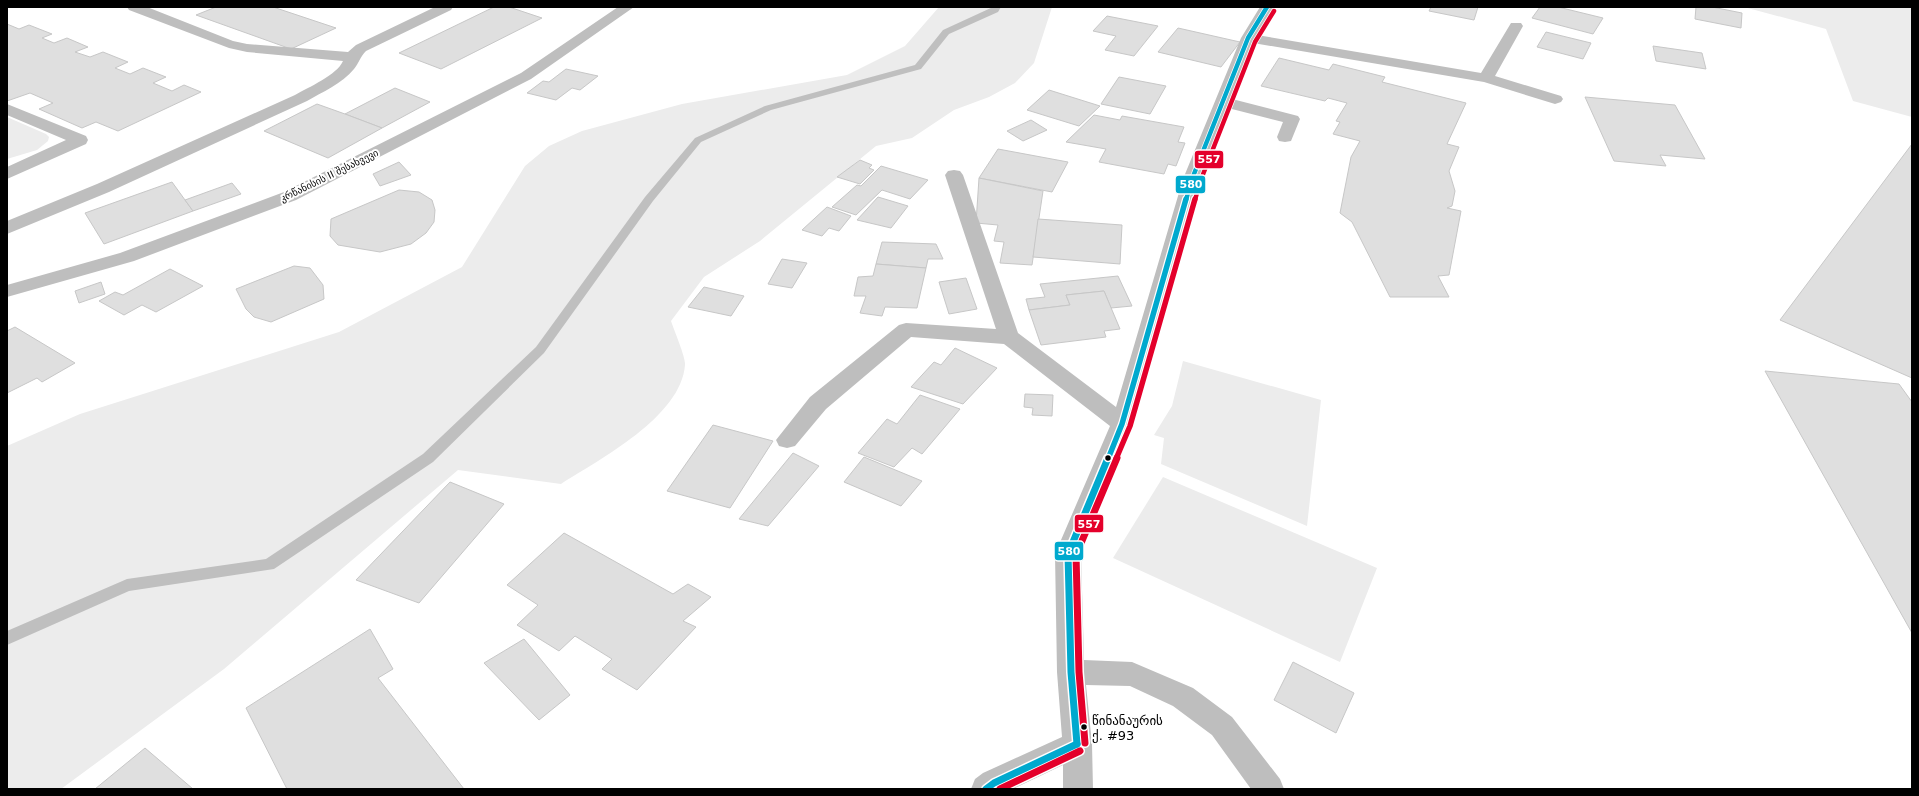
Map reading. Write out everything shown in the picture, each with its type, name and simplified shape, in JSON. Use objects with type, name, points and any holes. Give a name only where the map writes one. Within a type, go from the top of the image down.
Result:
[{"type":"street","points":[[134,7],[229,44],[254,49],[352,57]]},
{"type":"street","points":[[7,228],[103,188],[301,98],[331,81],[348,67],[352,57],[361,48],[446,7]]},
{"type":"street","name":"კრწანისის II შესახვევი","points":[[7,291],[127,258],[290,196],[526,76],[627,7]]},
{"type":"street","points":[[1078,789],[1077,744],[1071,672],[1068,554],[1122,424],[1192,179],[1248,38],[1267,7]]},
{"type":"street","points":[[1486,78],[1516,26]]},
{"type":"street","points":[[1248,38],[1486,78],[1555,99]]},
{"type":"street","points":[[1223,102],[1292,119],[1285,137]]},
{"type":"street","points":[[7,109],[80,140],[7,174]]},
{"type":"street","points":[[954,175],[1009,337],[1122,424]]},
{"type":"street","points":[[787,440],[818,403],[906,330],[1009,337]]},
{"type":"street","points":[[1071,672],[1132,674],[1183,697],[1222,726],[1269,789]]},
{"type":"street","points":[[986,789],[994,783],[1077,744]]},
{"type":"shaded area","points":[[939,7],[1052,7],[1034,63],[1015,83],[989,97],[954,110],[912,138],[876,146],[760,241],[704,277],[671,321],[685,361],[680,384],[669,402],[654,419],[636,435],[561,484],[458,470],[224,669],[61,789],[7,789],[7,446],[80,414],[339,332],[462,267],[525,166],[549,146],[582,131],[682,104],[847,75],[905,46]]},
{"type":"shaded area","points":[[1744,7],[1912,7],[1912,117],[1853,101],[1826,29]]},
{"type":"shaded area","points":[[7,117],[46,134],[49,137],[48,141],[37,150],[7,159]]},
{"type":"shaded area","points":[[1183,361],[1321,400],[1307,526],[1161,464],[1164,438],[1154,435],[1172,406]]},
{"type":"shaded area","points":[[1163,477],[1377,568],[1340,662],[1113,558]]},
{"type":"building","points":[[216,7],[273,7],[336,28],[291,49],[196,15]]},
{"type":"building","points":[[494,7],[509,7],[542,18],[441,69],[399,53]]},
{"type":"building","points":[[1431,7],[1478,7],[1474,20],[1429,11]]},
{"type":"building","points":[[1540,7],[1558,7],[1603,18],[1593,34],[1532,18]]},
{"type":"building","points":[[1696,7],[1712,7],[1742,13],[1741,28],[1695,19]]},
{"type":"building","points":[[1107,16],[1158,26],[1134,56],[1105,50],[1116,36],[1093,31]]},
{"type":"building","points":[[7,24],[19,29],[29,25],[52,34],[42,38],[54,43],[67,38],[88,47],[75,52],[90,57],[103,52],[128,62],[115,68],[130,74],[143,68],[166,77],[153,83],[172,91],[184,85],[201,92],[118,131],[96,122],[82,128],[39,109],[53,103],[30,93],[7,101]]},
{"type":"building","points":[[1178,28],[1240,42],[1221,67],[1158,52]]},
{"type":"building","points":[[1546,32],[1591,43],[1583,59],[1537,47]]},
{"type":"building","points":[[1653,46],[1702,53],[1706,69],[1656,61]]},
{"type":"building","points":[[1279,58],[1329,70],[1333,64],[1385,77],[1382,82],[1466,103],[1447,144],[1459,147],[1449,171],[1455,191],[1452,206],[1447,208],[1461,211],[1449,275],[1438,276],[1449,297],[1390,297],[1352,222],[1340,213],[1351,157],[1360,141],[1333,134],[1340,122],[1336,121],[1347,103],[1328,98],[1325,101],[1261,86]]},
{"type":"building","points":[[566,69],[598,76],[580,90],[572,88],[556,100],[527,93],[543,81],[549,82]]},
{"type":"building","points":[[1119,77],[1166,86],[1150,114],[1101,104]]},
{"type":"building","points":[[395,88],[430,102],[382,128],[345,114]]},
{"type":"building","points":[[1049,90],[1100,106],[1079,126],[1027,110]]},
{"type":"building","points":[[1585,97],[1675,105],[1705,159],[1660,155],[1666,166],[1614,161]]},
{"type":"building","points":[[317,104],[382,128],[328,158],[264,131]]},
{"type":"building","points":[[1094,115],[1120,120],[1122,116],[1184,127],[1178,142],[1185,143],[1176,166],[1168,164],[1164,174],[1099,162],[1106,149],[1066,142]]},
{"type":"building","points":[[1031,120],[1047,130],[1023,141],[1007,131]]},
{"type":"building","points":[[1912,144],[1912,378],[1780,320]]},
{"type":"building","points":[[998,149],[1068,162],[1052,192],[979,178]]},
{"type":"building","points":[[860,160],[872,165],[869,168],[874,170],[860,184],[837,177]]},
{"type":"building","points":[[399,162],[411,175],[380,186],[373,174]]},
{"type":"building","points":[[881,166],[928,180],[910,199],[882,190],[856,215],[832,207],[857,185],[861,186]]},
{"type":"building","points":[[979,178],[1043,191],[1032,265],[1000,263],[1004,242],[994,241],[998,225],[976,223]]},
{"type":"building","points":[[172,182],[193,211],[104,244],[85,213]]},
{"type":"building","points":[[232,183],[241,194],[193,211],[185,200]]},
{"type":"building","points":[[399,190],[419,192],[432,200],[435,210],[434,222],[426,233],[411,244],[380,252],[338,245],[330,236],[331,219]]},
{"type":"building","points":[[878,197],[908,206],[891,228],[857,220]]},
{"type":"building","points":[[827,207],[851,216],[839,231],[829,228],[822,236],[802,230]]},
{"type":"building","points":[[1038,219],[1122,225],[1120,264],[1033,257]]},
{"type":"building","points":[[882,242],[936,244],[943,259],[928,259],[926,268],[876,264]]},
{"type":"building","points":[[782,259],[807,263],[792,288],[768,284]]},
{"type":"building","points":[[876,264],[926,268],[917,308],[885,307],[882,316],[860,313],[866,296],[854,296],[858,277],[873,276]]},
{"type":"building","points":[[294,266],[310,268],[323,285],[324,299],[271,322],[254,317],[246,309],[236,289]]},
{"type":"building","points":[[170,269],[203,286],[156,312],[142,305],[124,315],[99,301],[115,292],[123,295]]},
{"type":"building","points":[[1118,276],[1132,306],[1111,308],[1104,291],[1066,295],[1070,305],[1029,310],[1026,299],[1045,297],[1040,284]]},
{"type":"building","points":[[966,278],[977,309],[949,314],[939,282]]},
{"type":"building","points":[[101,282],[105,294],[79,303],[75,291]]},
{"type":"building","points":[[704,287],[744,296],[731,316],[688,307]]},
{"type":"building","points":[[1104,291],[1120,329],[1104,331],[1106,337],[1041,345],[1029,310],[1070,305],[1066,295]]},
{"type":"building","points":[[15,327],[75,363],[42,382],[37,378],[7,393],[7,331]]},
{"type":"building","points":[[955,348],[997,368],[963,404],[911,387],[934,362],[941,365]]},
{"type":"building","points":[[1765,371],[1899,384],[1912,402],[1912,633]]},
{"type":"building","points":[[1025,394],[1053,395],[1052,416],[1032,415],[1033,408],[1024,407]]},
{"type":"building","points":[[920,395],[960,409],[922,454],[912,448],[894,467],[858,453],[887,419],[897,424]]},
{"type":"building","points":[[713,425],[773,441],[730,508],[667,491]]},
{"type":"building","points":[[793,453],[819,466],[768,526],[739,519]]},
{"type":"building","points":[[864,457],[922,481],[901,506],[844,482]]},
{"type":"building","points":[[450,482],[504,504],[419,603],[356,580]]},
{"type":"building","points":[[564,533],[673,594],[688,584],[711,597],[683,621],[696,627],[637,690],[602,669],[612,659],[575,636],[559,651],[517,625],[538,605],[507,585]]},
{"type":"building","points":[[370,629],[393,669],[378,678],[464,789],[287,789],[246,708]]},
{"type":"building","points":[[524,639],[570,695],[539,720],[484,663]]},
{"type":"building","points":[[1293,662],[1354,693],[1336,733],[1274,700]]},
{"type":"building","points":[[145,748],[193,789],[95,789]]},
{"type":"waterway","points":[[7,638],[127,585],[269,565],[428,458],[540,350],[649,199],[698,140],[768,108],[918,67],[946,32],[995,10],[997,7]]},
{"type":"transit line","name":"580","points":[[1077,744],[1071,672],[1068,554],[1122,424],[1192,179],[1248,38],[1267,7]]},
{"type":"transit line","name":"557","points":[[1085,743],[1079,672],[1076,555],[1130,426],[1200,182],[1255,42],[1274,11]]},
{"type":"transit line","name":"580","points":[[986,789],[994,783],[1077,744]]},
{"type":"transit line","name":"557","points":[[1000,789],[1080,751]]},
{"type":"place","name":"წინანაურის ქ. #93","points":[[1084,727]]}]
